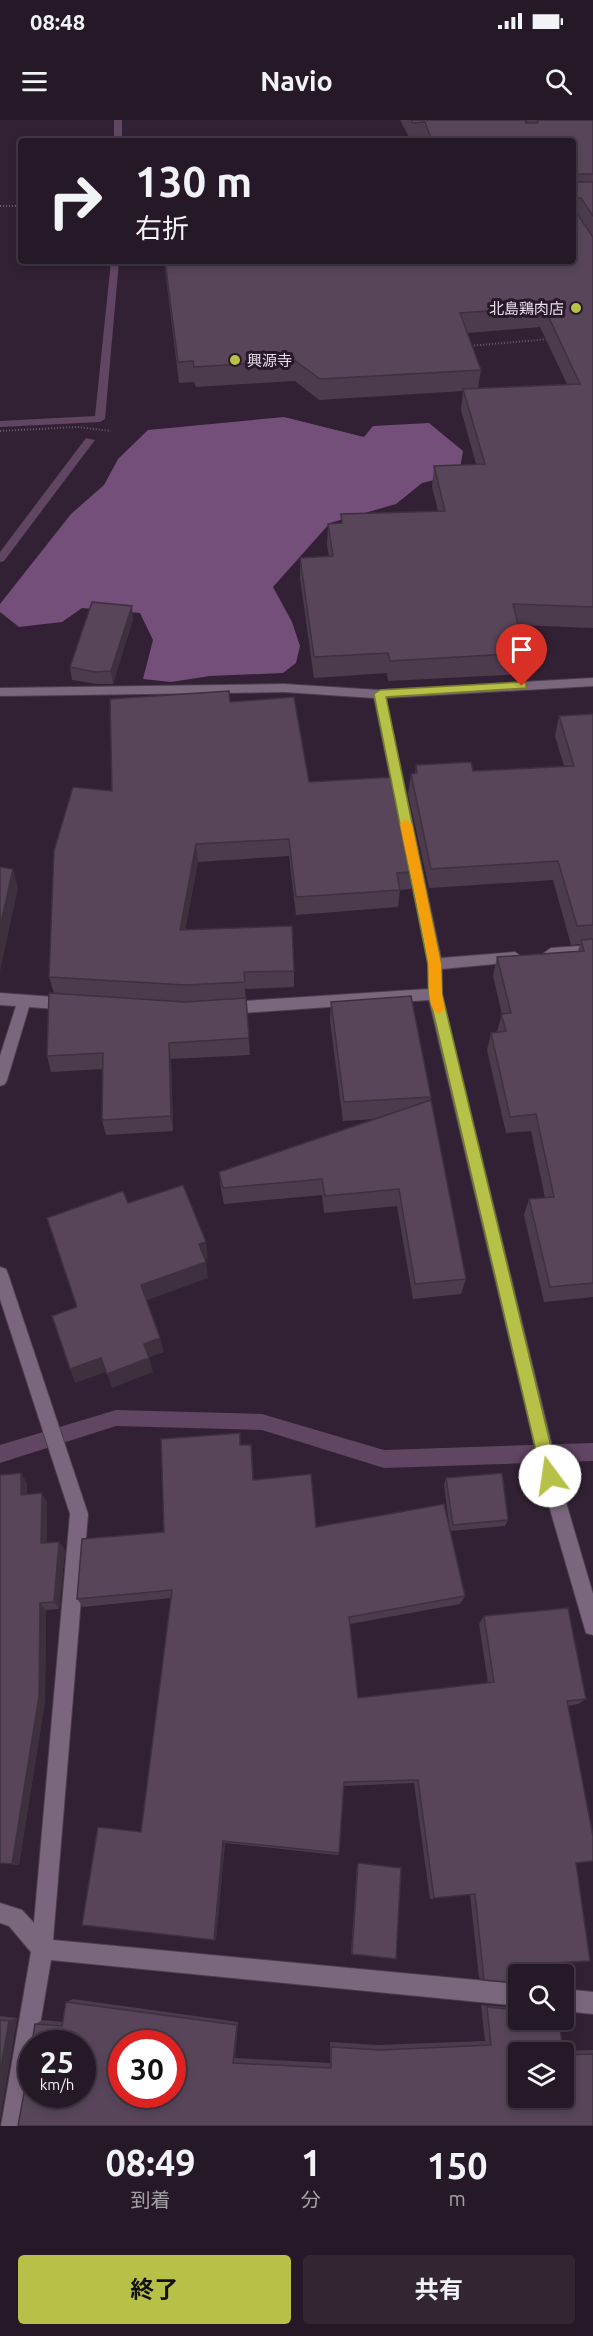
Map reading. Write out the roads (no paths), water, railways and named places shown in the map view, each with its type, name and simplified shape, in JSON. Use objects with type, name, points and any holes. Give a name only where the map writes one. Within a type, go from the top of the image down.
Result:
[{"type":"street","points":[[0,692],[284,688],[380,694],[593,682]]},
{"type":"street","points":[[380,694],[435,964],[435,994],[556,1499],[593,1626]]},
{"type":"street","points":[[435,964],[593,950]]},
{"type":"street","points":[[210,1009],[435,994]]},
{"type":"street","points":[[0,999],[82,1004]]},
{"type":"street","points":[[0,1080],[24,1001]]},
{"type":"street","points":[[0,1274],[79,1514],[42,1949],[12,2126]]},
{"type":"street","points":[[0,1913],[15,1917],[42,1949],[508,1994]]},
{"type":"street","points":[[574,2001],[593,2002]]},
{"type":"waterway","points":[[118,120],[118,138]]},
{"type":"waterway","points":[[0,424],[100,419],[115,264]]},
{"type":"waterway","points":[[0,559],[90,440]]},
{"type":"waterway","points":[[0,1454],[116,1418],[262,1422],[384,1459],[593,1452]]},
{"type":"place","name":"北島鶏肉店","points":[[576,308]]},
{"type":"place","name":"興源寺","points":[[235,360]]}]
